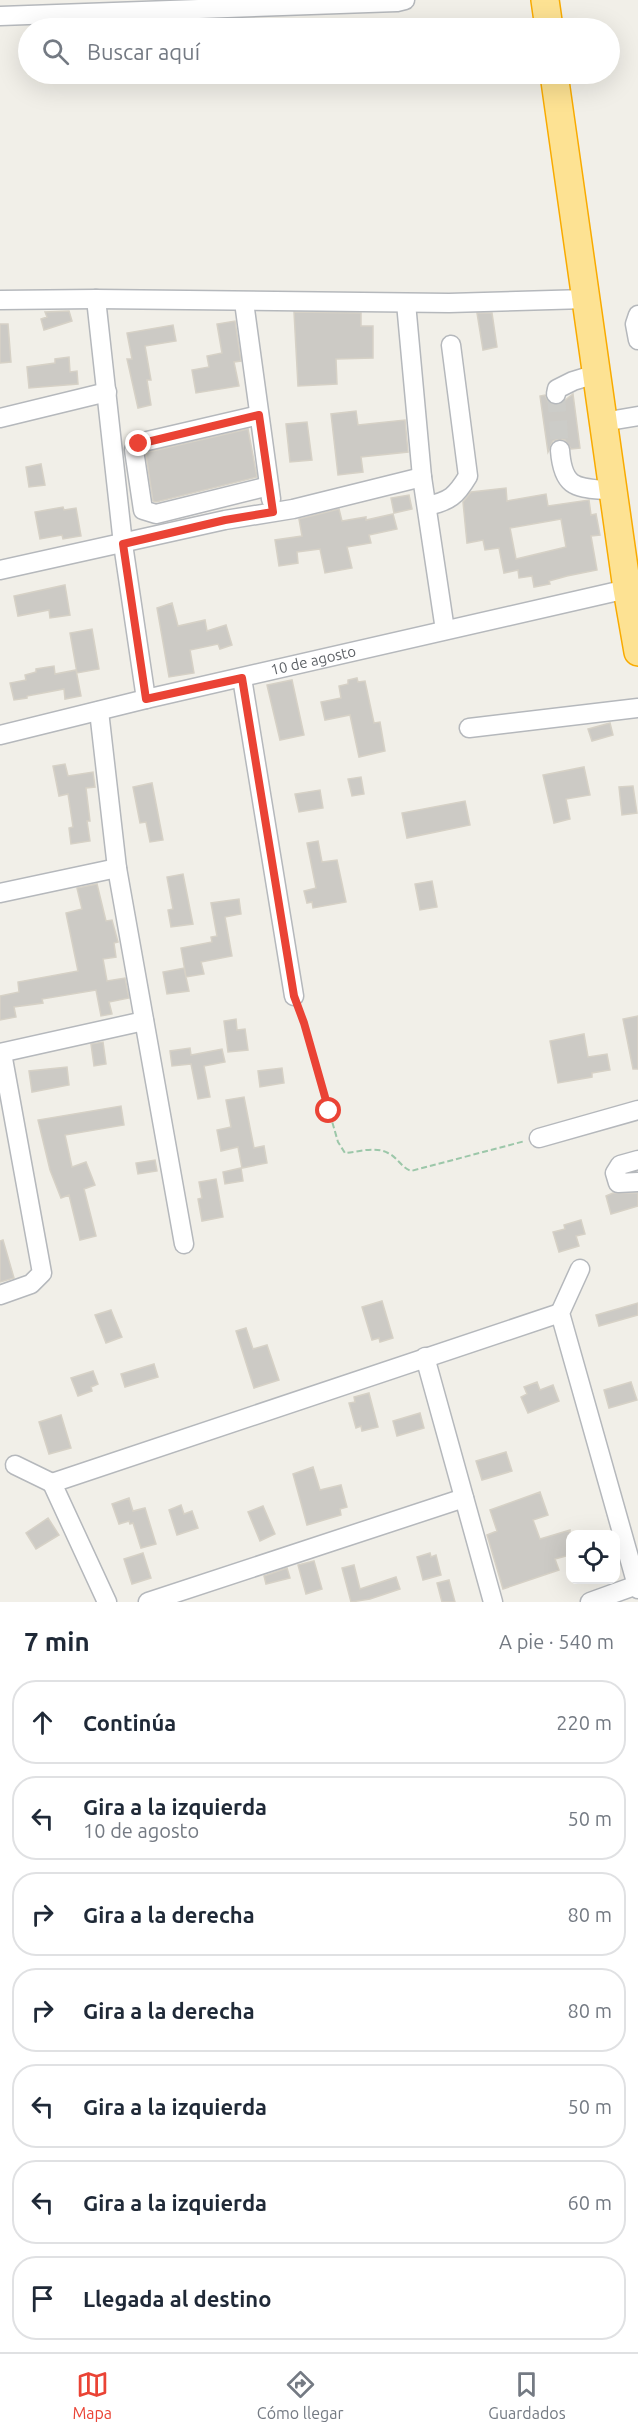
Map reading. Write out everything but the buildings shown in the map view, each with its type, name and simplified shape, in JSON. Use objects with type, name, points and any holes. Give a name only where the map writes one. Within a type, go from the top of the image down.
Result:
[{"type":"highway","points":[[545,0],[548,18]]},
{"type":"highway","points":[[555,84],[627,589],[638,651]]},
{"type":"street","points":[[0,16],[405,0]]},
{"type":"street","points":[[96,299],[123,544],[146,699]]},
{"type":"street","points":[[0,300],[406,303],[586,299]]},
{"type":"street","points":[[244,302],[273,512]]},
{"type":"street","points":[[406,303],[422,477],[445,630]]},
{"type":"street","points":[[638,315],[635,324],[638,340]]},
{"type":"street","points":[[427,506],[447,502],[460,489],[468,476],[451,345]]},
{"type":"street","points":[[556,394],[557,389],[596,374]]},
{"type":"street","points":[[0,418],[107,392]]},
{"type":"street","points":[[259,415],[143,441],[134,450],[143,510],[147,513],[156,514],[269,486]]},
{"type":"street","points":[[603,422],[638,416]]},
{"type":"street","points":[[560,450],[561,470],[572,483],[580,488],[613,491]]},
{"type":"street","points":[[0,570],[225,520],[273,512],[422,477]]},
{"type":"street","name":"10 de agosto","points":[[0,735],[146,699],[627,589]]},
{"type":"street","points":[[242,678],[294,996]]},
{"type":"street","points":[[470,728],[638,708]]},
{"type":"street","points":[[99,711],[117,868],[184,1244]]},
{"type":"street","points":[[0,893],[117,868]]},
{"type":"street","points":[[0,1294],[31,1284],[42,1273],[1,1053],[144,1021]]},
{"type":"street","points":[[539,1138],[638,1110]]},
{"type":"street","points":[[638,1160],[620,1165],[615,1173],[618,1183],[638,1182]]},
{"type":"street","points":[[580,1269],[560,1313],[638,1587],[590,1602]]},
{"type":"street","points":[[52,1483],[560,1313]]},
{"type":"street","points":[[425,1357],[493,1602]]},
{"type":"street","points":[[15,1465],[52,1483],[107,1602]]},
{"type":"street","points":[[148,1602],[464,1498]]},
{"type":"path","points":[[294,996],[338,1142],[345,1153],[382,1151],[411,1171],[539,1138]]},
{"type":"tunnel","points":[[556,394],[560,450]]},
{"type":"route","points":[[139,444],[143,441],[259,415],[273,512],[225,520],[123,544],[146,699],[242,678],[294,996],[329,1111]]}]
